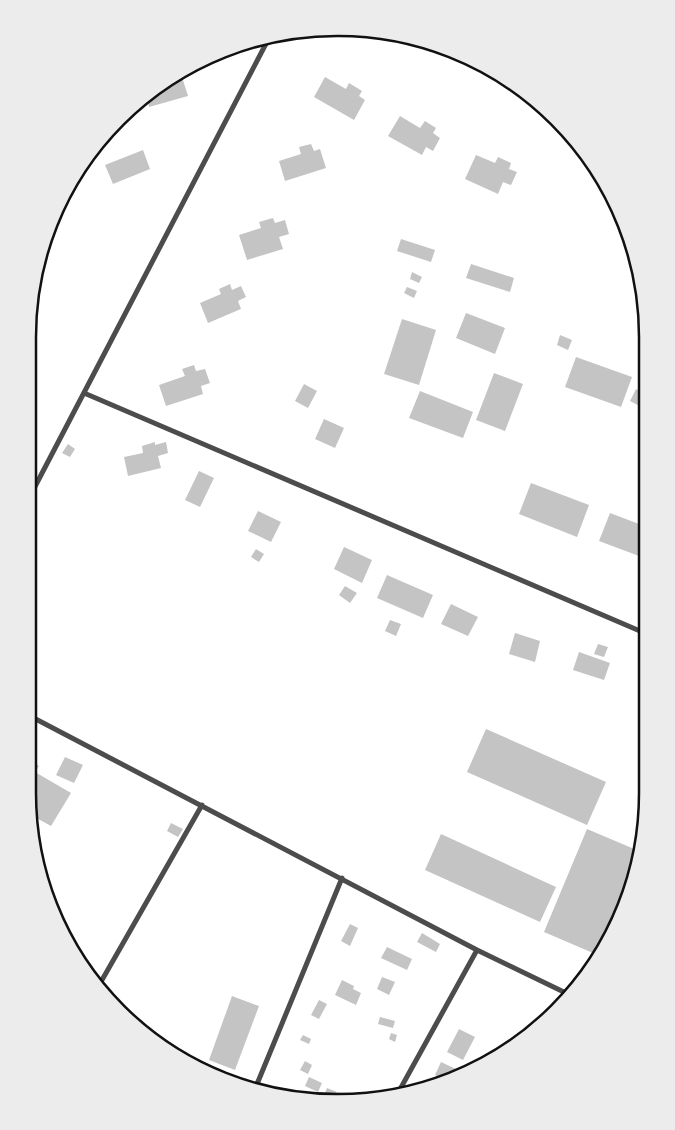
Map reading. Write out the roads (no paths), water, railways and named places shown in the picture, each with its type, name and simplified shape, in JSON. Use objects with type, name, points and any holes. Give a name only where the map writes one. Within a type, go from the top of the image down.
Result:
[{"type":"street","points":[[36,485],[265,46]]},
{"type":"street","points":[[84,393],[639,631]]},
{"type":"street","points":[[36,719],[478,950],[564,991]]},
{"type":"street","points":[[102,980],[202,805]]},
{"type":"street","points":[[258,1082],[342,878]]},
{"type":"street","points":[[402,1087],[478,950]]}]
